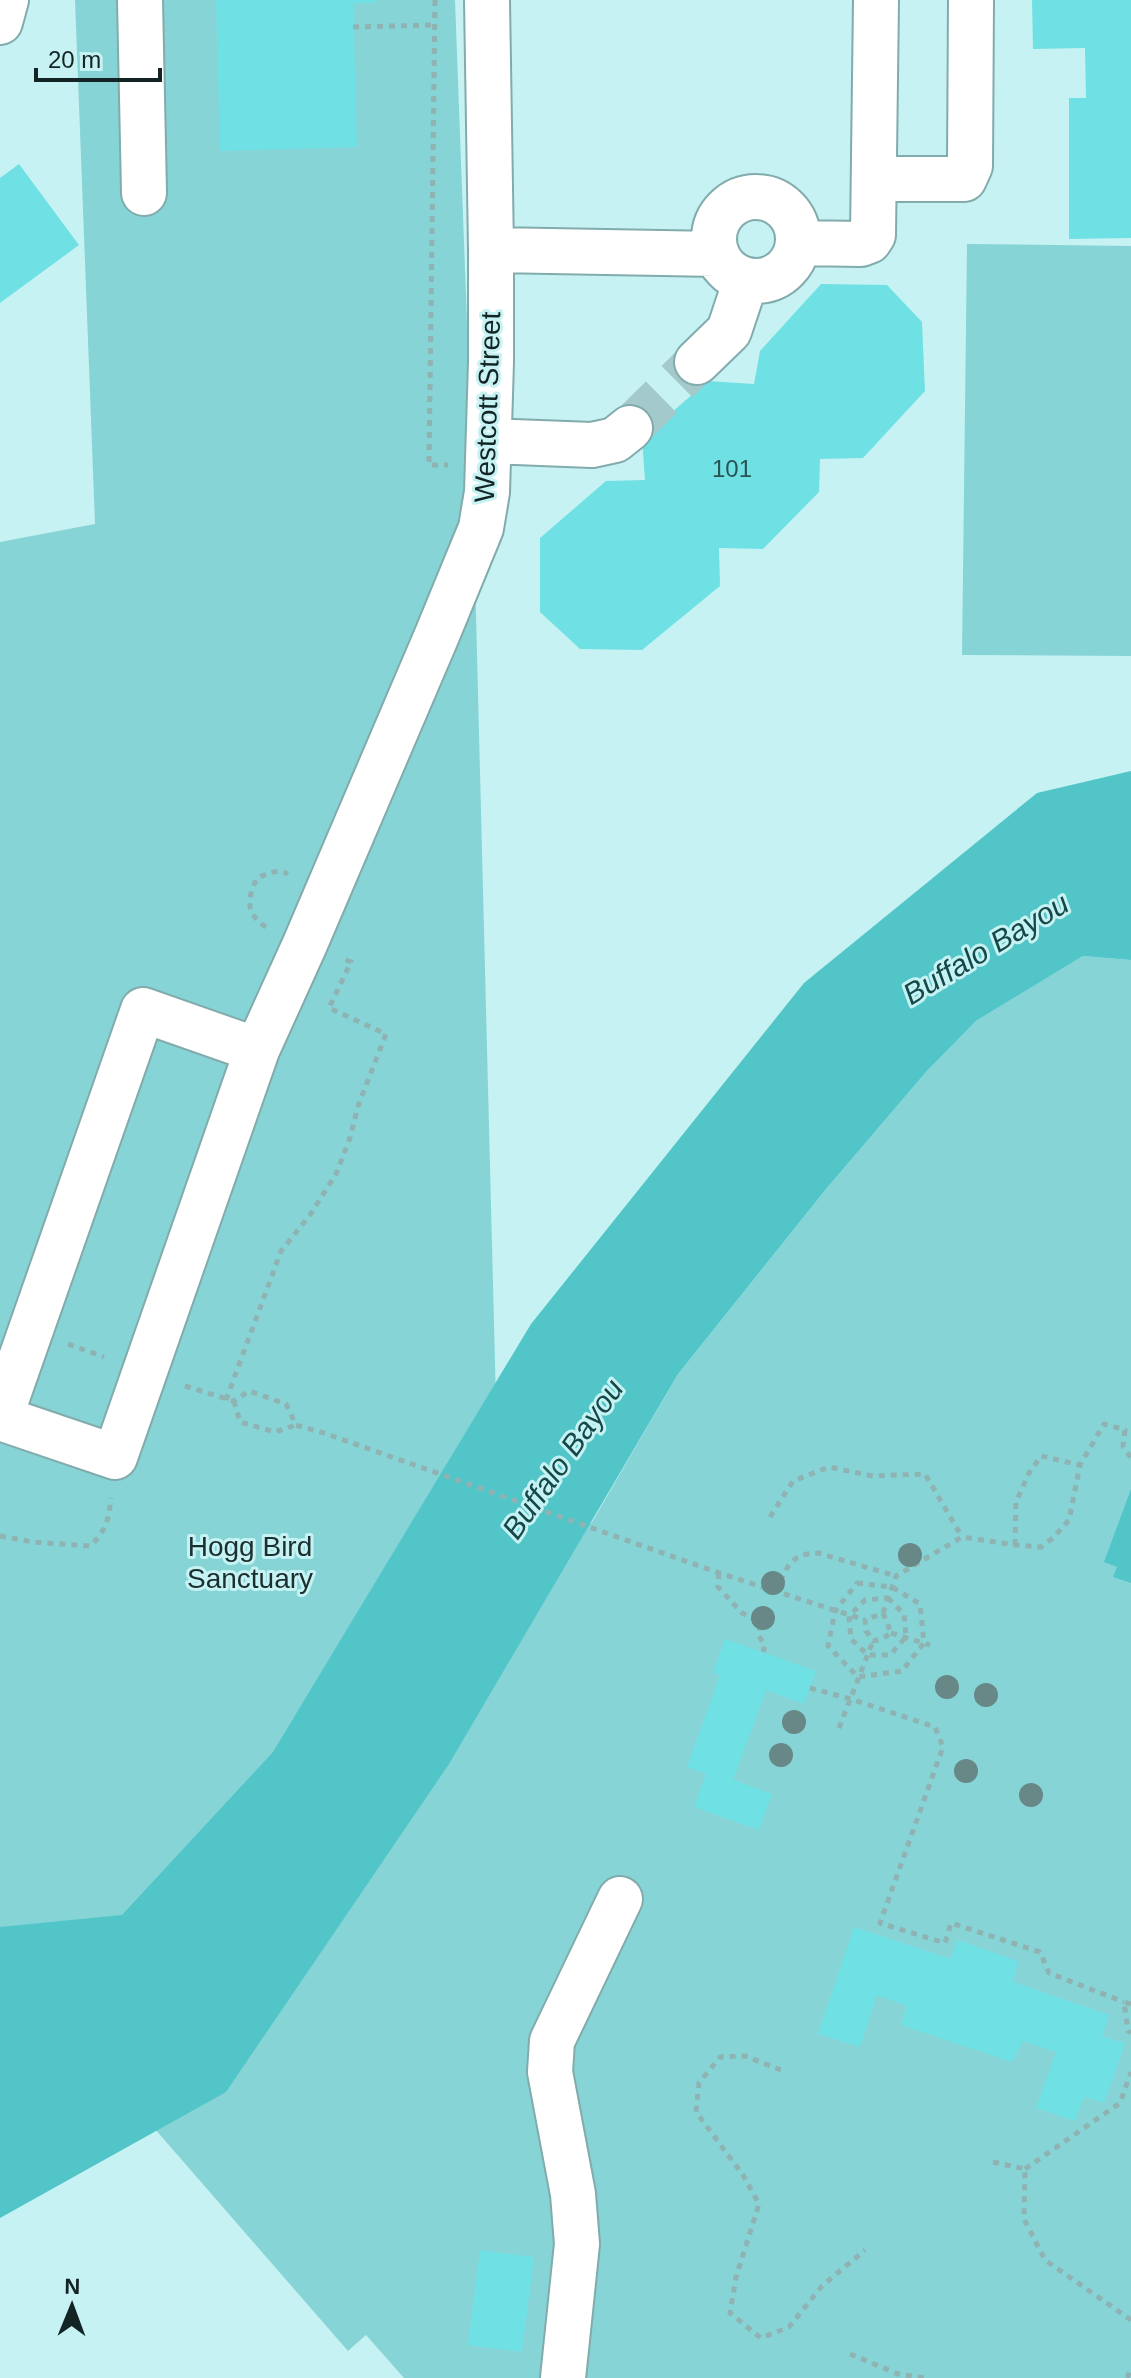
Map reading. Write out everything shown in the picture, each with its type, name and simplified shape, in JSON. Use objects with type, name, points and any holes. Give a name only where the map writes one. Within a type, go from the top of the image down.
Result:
[{"type":"street","points":[[0,22],[6,0]]},
{"type":"street","points":[[140,0],[144,193]]},
{"type":"street","name":"Westcott Street","points":[[115,1457],[257,1050],[481,528],[487,492],[489,441],[491,250],[487,0]]},
{"type":"street","points":[[799,243],[861,244],[873,235],[876,0]]},
{"type":"street","points":[[874,179],[964,179],[970,166],[971,0]]},
{"type":"street","points":[[491,250],[731,267],[761,281],[775,277],[786,269],[795,257],[799,243],[791,215],[781,205],[754,197],[730,206],[721,217],[714,241],[731,267],[729,331],[697,362]]},
{"type":"street","points":[[489,441],[592,445],[615,440],[630,428]]},
{"type":"street","points":[[115,1457],[0,1418],[35,1316],[143,1010],[257,1050]]},
{"type":"street","points":[[563,2378],[577,2244],[573,2194],[550,2072],[552,2041],[620,1899]]},
{"type":"path","points":[[435,0],[429,465],[451,466]]},
{"type":"path","points":[[353,27],[435,25]]},
{"type":"path","points":[[267,928],[255,920],[250,909],[250,893],[257,878],[282,871],[293,877]]},
{"type":"path","points":[[226,1400],[281,1251],[310,1215],[336,1174],[386,1034],[329,1008],[351,962],[339,957]]},
{"type":"path","points":[[234,1401],[240,1422],[275,1432],[296,1425]]},
{"type":"path","points":[[891,1633],[883,1613],[896,1576],[962,1537],[1041,1547],[1053,1538],[1069,1520],[1080,1465],[1104,1424],[1125,1430],[1123,1446],[1131,1458]]},
{"type":"path","points":[[327,1434],[849,1616],[865,1620],[883,1613]]},
{"type":"path","points":[[1015,1545],[1016,1502],[1029,1473],[1041,1456],[1080,1465]]},
{"type":"path","points":[[0,1536],[90,1546],[99,1538],[109,1519],[115,1457]]},
{"type":"path","points":[[770,1517],[793,1481],[829,1467],[873,1476],[925,1474],[962,1537]]},
{"type":"path","points":[[776,1592],[791,1561],[805,1553],[818,1553],[896,1576]]},
{"type":"path","points":[[719,1573],[718,1587],[742,1613],[760,1622],[759,1636],[765,1646],[763,1652]]},
{"type":"path","points":[[858,1677],[828,1646],[835,1611],[857,1583],[892,1587],[920,1604],[927,1644]]},
{"type":"path","points":[[888,1598],[904,1614],[906,1637],[890,1655],[868,1655],[851,1639],[849,1616],[865,1600],[888,1598]]},
{"type":"path","points":[[865,1620],[866,1631],[873,1641]]},
{"type":"path","points":[[873,1641],[891,1633],[927,1644]]},
{"type":"path","points":[[839,1728],[873,1641]]},
{"type":"path","points":[[858,1677],[902,1671],[927,1644]]},
{"type":"path","points":[[810,1688],[935,1727],[943,1747],[880,1923],[945,1943],[951,1923],[1040,1952],[1049,1973],[1131,2004]]},
{"type":"path","points":[[1124,2002],[1128,2031],[1131,2033]]},
{"type":"path","points":[[781,2070],[745,2056],[720,2057],[699,2083],[696,2112],[743,2175],[759,2204],[736,2277],[730,2313],[761,2338],[789,2327],[822,2286],[865,2250]]},
{"type":"path","points":[[993,2162],[1025,2169],[1120,2103],[1131,2072]]},
{"type":"path","points":[[1025,2169],[1024,2219],[1045,2260],[1131,2320]]},
{"type":"path","points":[[850,2354],[898,2374],[925,2378]]},
{"type":"path","points":[[1127,2378],[1131,2369]]},
{"type":"green space","name":"Hogg Bird Sanctuary","points":[[75,0],[455,0],[472,457],[501,1599],[592,1522],[678,1374],[826,1189],[926,1072],[976,1021],[1083,956],[1131,960],[1131,2378],[404,2378],[366,2335],[348,2351],[141,2113],[0,2192],[0,542],[95,524]]},
{"type":"green space","points":[[967,244],[1131,246],[1131,656],[962,655]]},
{"type":"water","name":"Buffalo Bayou","points":[[1131,771],[1131,960],[1083,956],[976,1021],[926,1072],[826,1189],[678,1374],[449,1764],[226,2092],[0,2218],[0,1927],[122,1915],[273,1752],[531,1324],[804,983],[1037,793]]},
{"type":"water","points":[[1131,1489],[1131,1583],[1113,1577],[1117,1567],[1104,1562]]},
{"type":"building","points":[[216,0],[376,0],[376,3],[353,3],[357,147],[220,151]]},
{"type":"building","points":[[1032,0],[1131,0],[1131,238],[1069,239],[1069,98],[1086,98],[1085,48],[1033,49]]},
{"type":"building","points":[[19,164],[79,245],[0,303],[0,178]]},
{"type":"building","points":[[821,284],[887,285],[922,322],[925,391],[863,458],[820,459],[819,492],[763,549],[719,548],[720,586],[642,650],[580,649],[540,612],[540,538],[606,481],[645,480],[642,438],[708,381],[754,384],[760,351]]},
{"type":"building","points":[[725,1639],[816,1671],[804,1704],[766,1690],[733,1780],[772,1794],[759,1830],[694,1807],[706,1774],[687,1767],[720,1675],[713,1673]]},
{"type":"building","points":[[854,1927],[951,1959],[957,1940],[1018,1961],[1013,1982],[1109,2015],[1102,2037],[1125,2043],[1104,2103],[1084,2097],[1075,2121],[1036,2108],[1056,2052],[1023,2041],[1012,2062],[901,2025],[907,2006],[877,1995],[860,2047],[818,2034]]},
{"type":"building","points":[[480,2250],[534,2257],[522,2352],[468,2345]]},
{"type":"tunnel","points":[[630,428],[697,362]]}]
